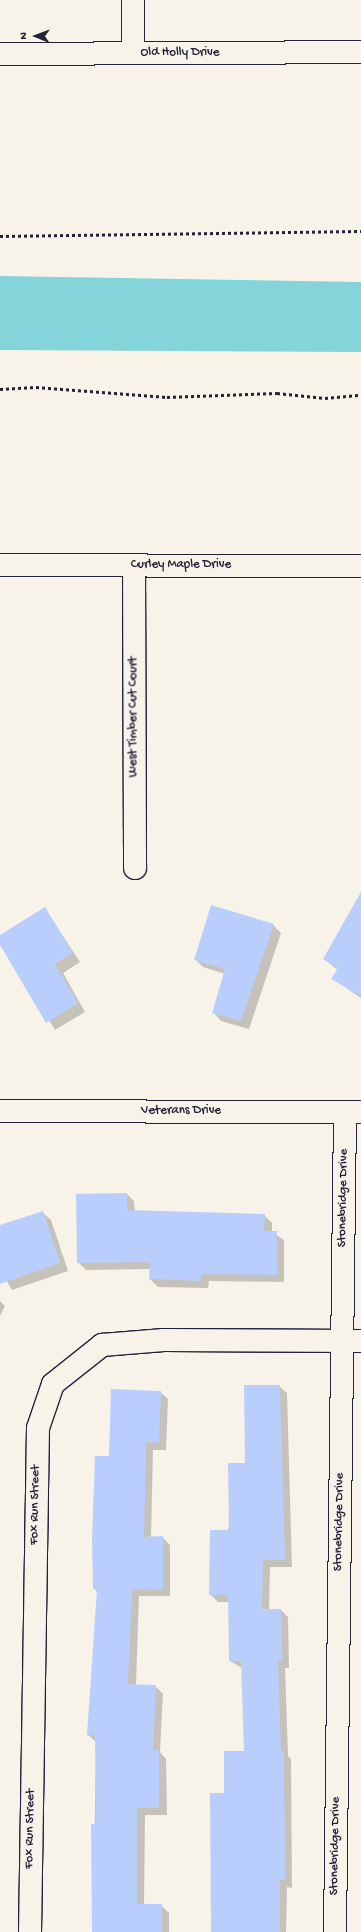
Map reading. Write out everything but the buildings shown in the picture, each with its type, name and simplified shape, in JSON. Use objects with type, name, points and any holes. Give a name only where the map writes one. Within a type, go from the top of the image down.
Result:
[{"type":"street","points":[[133,0],[133,53]]},
{"type":"street","name":"Old Holly Drive","points":[[0,54],[361,52]]},
{"type":"street","name":"Curley Maple Drive","points":[[0,565],[361,566]]},
{"type":"street","name":"West Timber Cut Court","points":[[134,565],[135,868]]},
{"type":"street","name":"Veterans Drive","points":[[0,1111],[353,1112]]},
{"type":"street","name":"Stonebridge Drive","points":[[335,1932],[352,1341],[353,1112]]},
{"type":"street","name":"Fox Run Street","points":[[30,1932],[38,1428],[53,1384],[102,1345],[164,1340],[352,1341]]},
{"type":"path","points":[[0,236],[361,231]]},
{"type":"path","points":[[0,389],[36,387],[167,397],[277,393],[326,398],[361,395]]},
{"type":"water","points":[[0,276],[361,282],[361,352],[0,350]]}]
